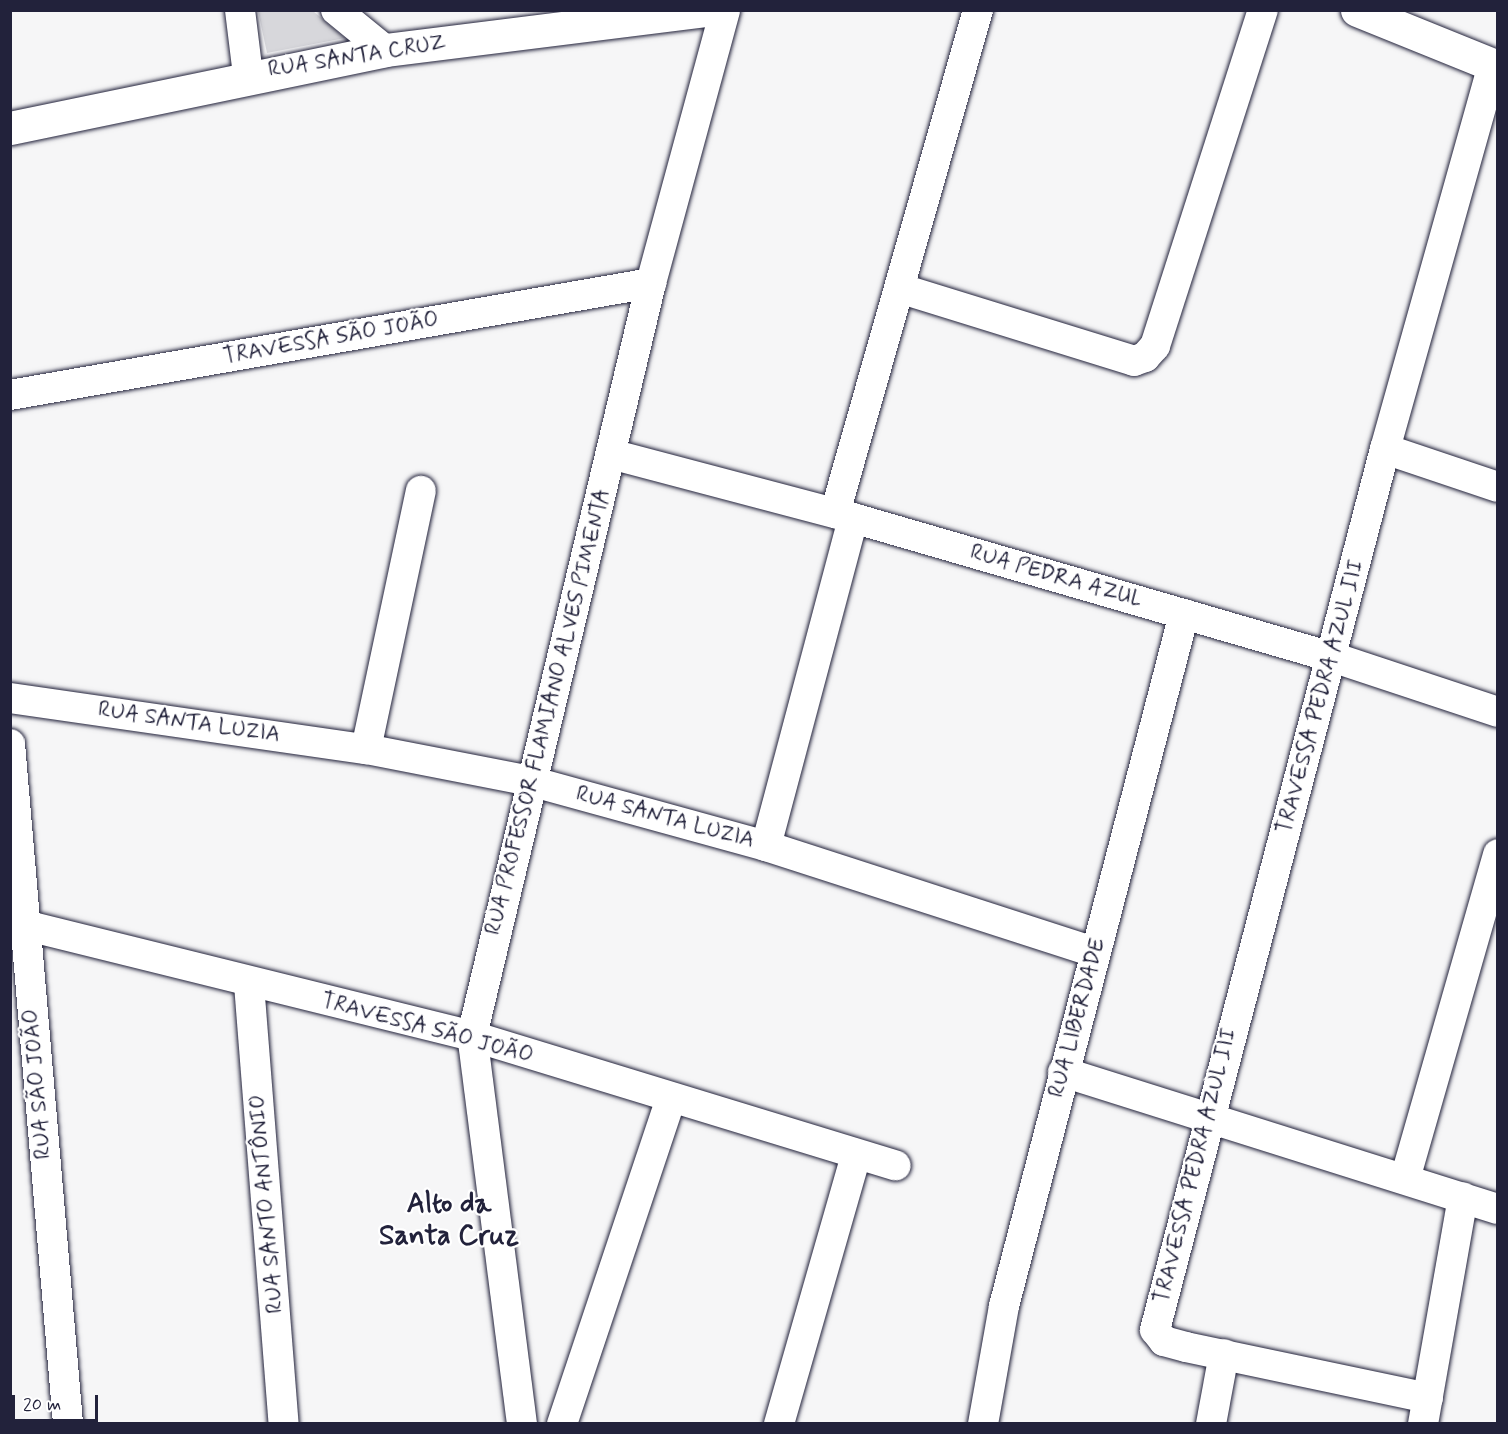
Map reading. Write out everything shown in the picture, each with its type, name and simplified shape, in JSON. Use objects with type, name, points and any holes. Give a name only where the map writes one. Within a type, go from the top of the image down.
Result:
[{"type":"main road","name":"RUA SANTA CRUZ","points":[[10,128],[248,75],[385,50],[707,10]]},
{"type":"main road","points":[[1357,10],[1395,15],[1495,66]]},
{"type":"street","points":[[240,10],[248,75]]},
{"type":"street","points":[[336,10],[385,50]]},
{"type":"street","name":"RUA PROFESSOR FLAMIANO ALVES PIMENTA","points":[[522,1424],[472,1036],[530,781],[651,283],[725,10]]},
{"type":"street","points":[[766,846],[843,515],[978,10]]},
{"type":"street","points":[[902,289],[1134,361],[1155,346],[1263,10]]},
{"type":"street","name":"TRAVESSA PEDRA AZUL III","points":[[1224,1354],[1164,1341],[1155,1330],[1208,1114],[1332,657],[1385,449],[1495,66]]},
{"type":"street","name":"TRAVESSA SÃO JOÃO","points":[[10,395],[651,283]]},
{"type":"street","points":[[1385,449],[1497,487]]},
{"type":"street","name":"RUA PEDRA AZUL","points":[[611,454],[843,515],[1332,657],[1497,712]]},
{"type":"street","points":[[366,748],[421,491]]},
{"type":"street","name":"RUA LIBERDADE","points":[[983,1424],[1004,1306],[1063,1072],[1184,614]]},
{"type":"street","name":"RUA SANTA LUZIA","points":[[10,699],[366,748],[530,781],[766,846],[1095,952]]},
{"type":"street","name":"RUA SÃO JOÃO","points":[[10,744],[68,1424]]},
{"type":"street","points":[[1406,1179],[1497,854]]},
{"type":"street","name":"TRAVESSA SÃO JOÃO","points":[[24,925],[249,984],[472,1036],[670,1101],[896,1166]]},
{"type":"street","name":"RUA SANTO ANTÔNIO","points":[[249,984],[284,1424]]},
{"type":"street","points":[[1063,1072],[1208,1114],[1497,1209]]},
{"type":"street","points":[[562,1424],[670,1101]]},
{"type":"street","points":[[779,1424],[856,1155]]},
{"type":"street","points":[[1211,1424],[1224,1354],[1425,1411],[1462,1198]]},
{"type":"shaded area","points":[[258,11],[313,11],[345,38],[267,53]]},
{"type":"district","name":"Alto da Santa Cruz","points":[[449,1221]]}]
